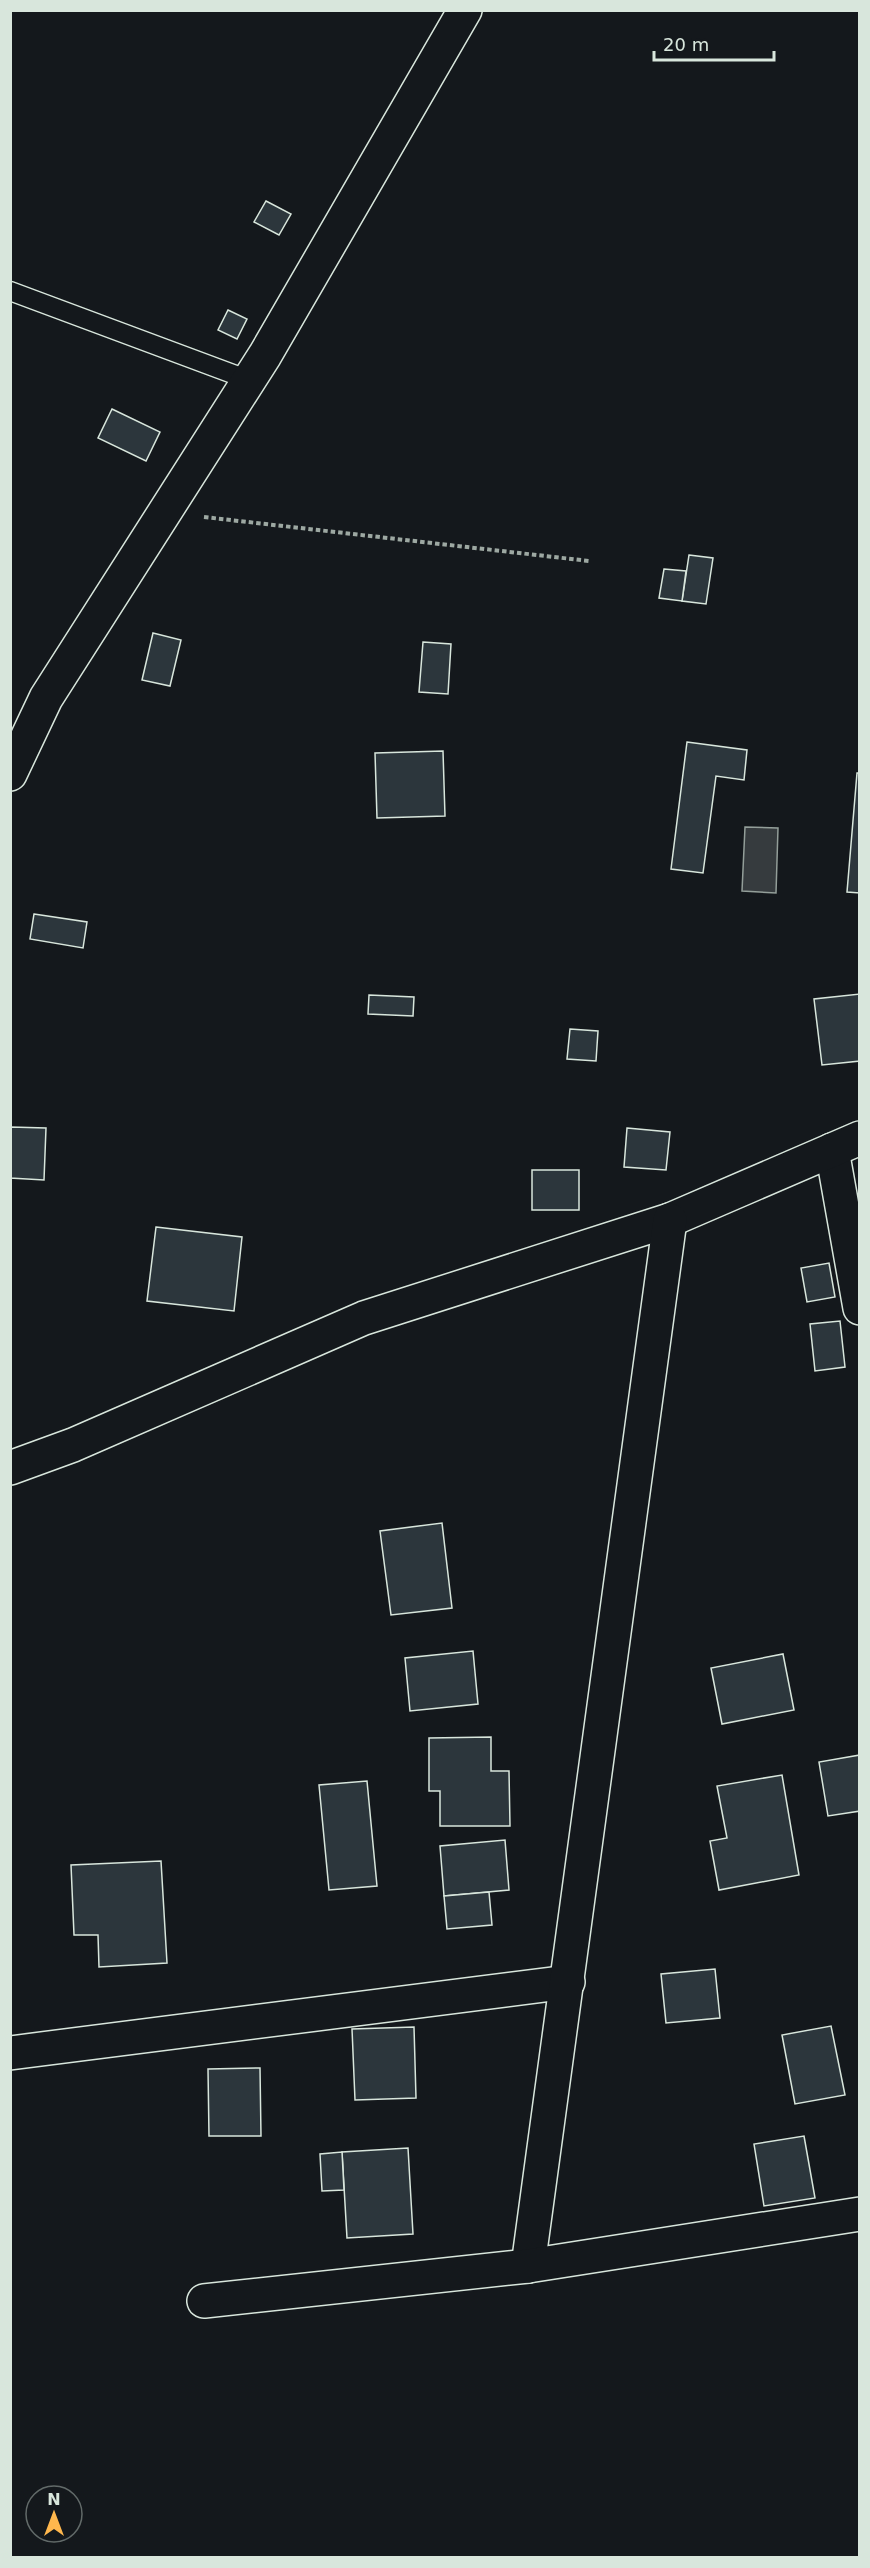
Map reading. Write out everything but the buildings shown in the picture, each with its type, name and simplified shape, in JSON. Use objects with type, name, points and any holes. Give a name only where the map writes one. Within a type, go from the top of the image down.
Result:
[{"type":"street","points":[[10,774],[46,698],[249,380],[465,10]]},
{"type":"street","points":[[10,1468],[73,1445],[364,1318],[670,1220],[846,1144],[860,1308]]},
{"type":"street","points":[[528,2266],[670,1220]]},
{"type":"street","points":[[10,2053],[568,1982]]},
{"type":"street","points":[[204,2301],[528,2266],[860,2214]]},
{"type":"lane","points":[[10,291],[249,380]]},
{"type":"path","points":[[165,513],[589,561]]},
{"type":"shaded area","points":[[745,827],[778,828],[776,893],[742,891]]}]
